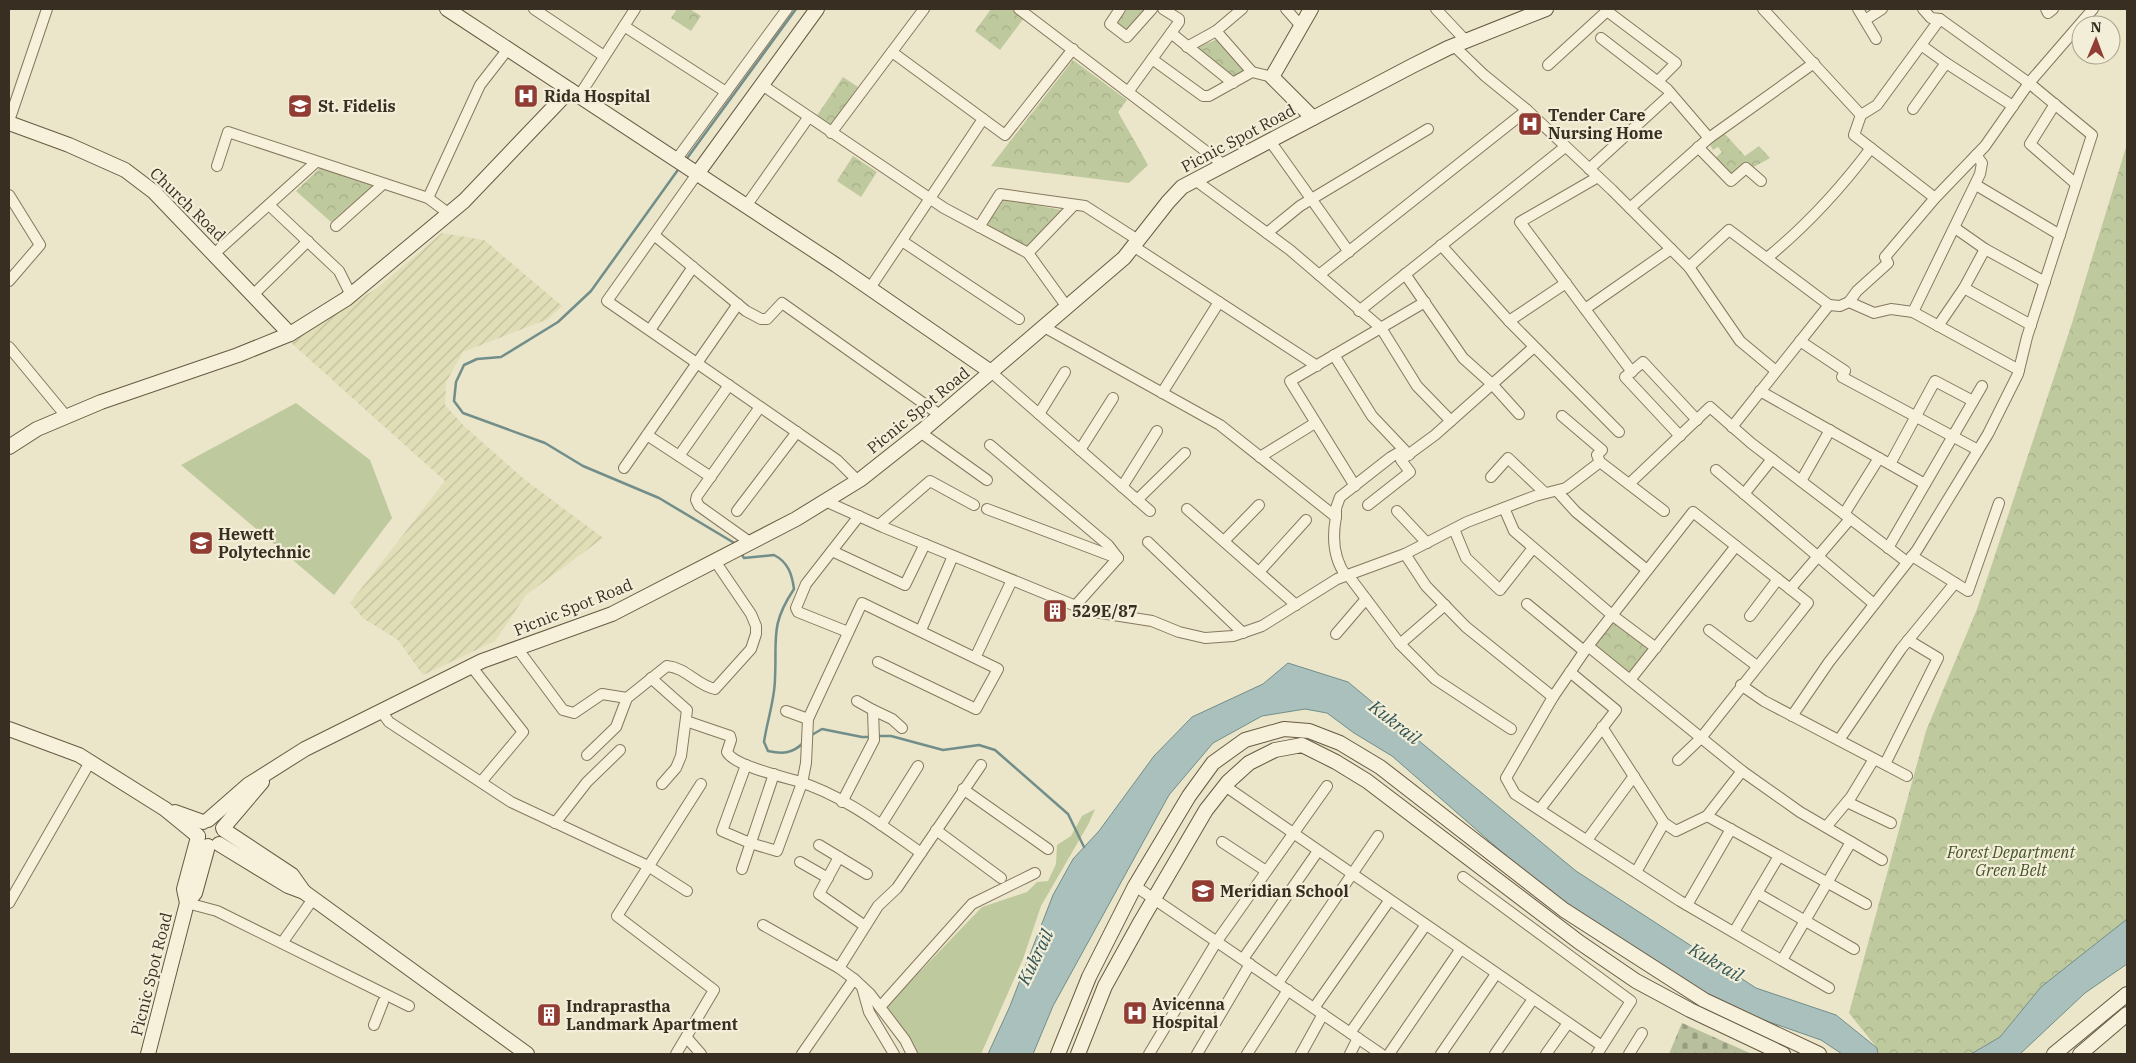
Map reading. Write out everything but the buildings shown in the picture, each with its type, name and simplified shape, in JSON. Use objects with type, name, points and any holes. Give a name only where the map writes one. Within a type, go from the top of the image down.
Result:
[{"type":"street","points":[[9,122],[47,9]]},
{"type":"street","points":[[447,9],[870,288],[991,372],[1150,512]]},
{"type":"street","points":[[534,9],[604,56]]},
{"type":"street","points":[[9,447],[36,429],[66,416],[238,355],[290,334],[351,294],[448,213],[534,129],[574,93],[604,56],[635,9]]},
{"type":"street","points":[[787,9],[726,92],[685,166],[654,234],[607,300],[837,460],[858,481]]},
{"type":"street","points":[[685,166],[762,85],[817,9]]},
{"type":"street","points":[[831,134],[924,9]]},
{"type":"street","points":[[1019,9],[1224,165]]},
{"type":"street","points":[[1120,9],[1110,24],[1127,37],[1152,9]]},
{"type":"street","points":[[1128,92],[1179,20],[1164,9]]},
{"type":"street","points":[[1187,47],[1216,32],[1242,9]]},
{"type":"street","points":[[1286,9],[1301,26]]},
{"type":"street","points":[[1272,77],[1311,9]]},
{"type":"street","points":[[1436,9],[1484,75],[1527,110],[1689,267],[1740,341],[1776,371]]},
{"type":"street","name":"Picnic Spot Road","points":[[206,821],[248,785],[267,775],[304,749],[471,666],[612,614],[732,553],[826,501],[858,481],[920,432],[1124,258],[1182,187],[1460,44],[1546,9]]},
{"type":"street","points":[[1858,9],[1876,39]]},
{"type":"street","points":[[1865,20],[1882,9]]},
{"type":"street","points":[[1792,716],[1829,662],[1910,559],[1978,450],[2019,370],[2031,325],[2092,135],[2030,83],[1940,19],[1931,18],[1923,9]]},
{"type":"street","points":[[2046,9],[2048,13],[2053,9]]},
{"type":"street","points":[[1689,267],[1729,230],[1829,305],[1840,306],[1849,302],[1857,291],[1888,263],[1885,257],[1976,155],[2030,83],[2093,9]]},
{"type":"street","points":[[1548,65],[1606,10],[1676,63],[1658,81]]},
{"type":"street","points":[[1767,10],[1860,116]]},
{"type":"street","points":[[1936,198],[1854,135],[1860,116],[1877,105],[1940,19]]},
{"type":"street","points":[[624,26],[726,92]]},
{"type":"street","points":[[1216,32],[1252,72],[1272,77],[1314,118]]},
{"type":"street","points":[[1171,33],[1233,83]]},
{"type":"street","points":[[1602,38],[1658,81],[1709,138]]},
{"type":"street","points":[[1921,45],[2013,106]]},
{"type":"street","points":[[428,198],[480,85],[508,49]]},
{"type":"street","points":[[892,52],[1006,135],[1073,50]]},
{"type":"street","points":[[1152,59],[1203,96],[1209,96],[1252,72]]},
{"type":"street","points":[[1630,208],[1709,138],[1814,63]]},
{"type":"street","points":[[1913,110],[1946,63]]},
{"type":"street","points":[[762,85],[831,134],[930,199],[1028,253],[1067,307]]},
{"type":"street","points":[[1589,169],[1671,94]]},
{"type":"street","points":[[2055,104],[2030,144],[2076,184]]},
{"type":"street","points":[[1319,275],[1527,110]]},
{"type":"street","points":[[746,206],[808,118]]},
{"type":"street","points":[[870,288],[983,118]]},
{"type":"street","name":"Church Road","points":[[9,122],[126,170],[154,192],[290,334]]},
{"type":"street","points":[[1267,233],[1311,199],[1428,129]]},
{"type":"street","points":[[218,166],[228,132],[428,198],[448,213]]},
{"type":"street","points":[[1270,141],[1349,252]]},
{"type":"street","points":[[1359,311],[1565,147]]},
{"type":"street","points":[[1698,147],[1731,181],[1746,168],[1761,181]]},
{"type":"street","points":[[1767,258],[1793,236],[1846,182],[1871,148]]},
{"type":"street","points":[[1913,312],[1976,185],[1982,163],[1976,155]]},
{"type":"street","points":[[214,254],[316,162]]},
{"type":"street","points":[[1598,177],[1520,222],[1632,372]]},
{"type":"street","points":[[1195,180],[1267,233],[1319,275],[1359,311],[1382,328],[1417,386],[1451,421]]},
{"type":"street","points":[[336,226],[383,184]]},
{"type":"street","points":[[1976,185],[2060,235]]},
{"type":"street","points":[[979,227],[1000,194],[1085,206],[1219,302],[1317,366]]},
{"type":"street","points":[[9,195],[40,245],[9,282]]},
{"type":"street","points":[[269,205],[339,270],[351,294]]},
{"type":"street","points":[[1028,253],[1074,205]]},
{"type":"street","points":[[1955,228],[1985,249],[2045,282]]},
{"type":"street","points":[[654,234],[738,304],[761,319],[766,319],[782,303],[940,415]]},
{"type":"street","points":[[253,295],[308,241]]},
{"type":"street","points":[[902,241],[1018,319]]},
{"type":"street","points":[[1441,245],[1509,321],[1619,432]]},
{"type":"street","points":[[1585,309],[1671,249]]},
{"type":"street","points":[[1938,326],[1964,288],[1985,249]]},
{"type":"street","points":[[650,330],[693,267]]},
{"type":"street","points":[[1405,274],[1462,358],[1492,384],[1519,414]]},
{"type":"street","points":[[1509,321],[1566,283]]},
{"type":"street","points":[[1964,288],[2031,325]]},
{"type":"street","points":[[1162,393],[1219,302]]},
{"type":"street","points":[[1354,486],[1290,381],[1425,302]]},
{"type":"street","points":[[1849,302],[1874,313],[1891,309],[1913,312],[2019,370]]},
{"type":"street","points":[[624,468],[738,304]]},
{"type":"street","points":[[1732,427],[1829,305]]},
{"type":"street","points":[[1044,326],[1220,425],[1336,517]]},
{"type":"street","points":[[1800,341],[1845,372],[1842,377],[1978,450]]},
{"type":"street","points":[[9,347],[66,416]]},
{"type":"street","points":[[1368,504],[1410,472],[1402,460],[1451,421],[1534,347]]},
{"type":"street","points":[[1334,355],[1372,416],[1406,457]]},
{"type":"street","points":[[1680,436],[1625,378],[1643,362],[1697,420]]},
{"type":"street","points":[[1039,414],[1065,372]]},
{"type":"street","points":[[1890,464],[1935,380],[1973,400]]},
{"type":"street","points":[[679,456],[729,385]]},
{"type":"street","points":[[1888,548],[1982,386]]},
{"type":"street","points":[[1760,391],[1925,484]]},
{"type":"street","points":[[1080,450],[1113,398]]},
{"type":"street","points":[[748,544],[697,504],[697,496],[760,407]]},
{"type":"street","points":[[1629,484],[1710,408],[1772,459],[1888,548],[1968,591],[1999,503]]},
{"type":"street","points":[[1562,416],[1602,450],[1597,455],[1600,462],[1664,511]]},
{"type":"street","points":[[1260,457],[1315,422]]},
{"type":"street","points":[[1801,481],[1830,430]]},
{"type":"street","points":[[1122,487],[1157,431]]},
{"type":"street","points":[[737,511],[797,432]]},
{"type":"street","points":[[920,432],[987,480]]},
{"type":"street","points":[[647,435],[711,477]]},
{"type":"street","points":[[990,445],[1108,545],[1118,558]]},
{"type":"street","points":[[1137,500],[1185,453]]},
{"type":"street","points":[[1406,457],[1398,453],[1340,497],[1336,508],[1333,536],[1338,565],[1366,598],[1400,644],[1435,678],[1511,729]]},
{"type":"street","points":[[1491,477],[1508,458],[1545,493]]},
{"type":"street","points":[[1790,589],[1818,557],[1847,516],[1879,458]]},
{"type":"street","points":[[1744,494],[1772,459]]},
{"type":"street","points":[[826,501],[879,525],[1075,606],[1109,616],[1152,622],[1179,632],[1204,638],[1233,636],[1262,626],[1336,579],[1405,554],[1454,529],[1504,508],[1545,493],[1566,488],[1600,462]]},
{"type":"street","points":[[1716,470],[1874,604]]},
{"type":"street","points":[[879,525],[930,481],[974,505]]},
{"type":"street","points":[[1557,490],[1576,512],[1647,570]]},
{"type":"street","points":[[1224,541],[1259,505]]},
{"type":"street","points":[[1504,508],[1514,531],[1612,615],[1656,648]]},
{"type":"street","points":[[986,509],[1118,558]]},
{"type":"street","points":[[1188,509],[1296,605]]},
{"type":"street","points":[[1397,511],[1427,543]]},
{"type":"street","points":[[1678,760],[1701,738],[1741,685],[1808,603],[1692,512],[1586,648],[1553,697],[1506,778],[1515,794],[1687,905],[1829,988]]},
{"type":"street","points":[[848,632],[796,610],[806,584],[859,516]]},
{"type":"street","points":[[1259,572],[1306,520]]},
{"type":"street","points":[[1454,529],[1466,558],[1500,590],[1533,548]]},
{"type":"street","points":[[1148,542],[1243,633]]},
{"type":"street","points":[[832,551],[906,585],[925,544]]},
{"type":"street","points":[[1630,680],[1736,546]]},
{"type":"street","points":[[1405,554],[1426,586],[1466,627],[1553,697]]},
{"type":"street","points":[[921,630],[953,556]]},
{"type":"street","points":[[1075,606],[1118,558]]},
{"type":"street","points":[[587,755],[616,727],[628,698],[667,666],[683,669],[698,683],[715,688],[751,649],[756,626],[751,614],[715,561]]},
{"type":"street","points":[[1750,616],[1778,579]]},
{"type":"street","points":[[976,656],[1012,580]]},
{"type":"street","points":[[1839,740],[1908,640],[1955,583]]},
{"type":"street","points":[[1336,634],[1366,598]]},
{"type":"street","points":[[746,765],[722,828],[724,833],[777,851],[802,783],[808,742],[808,719],[862,603],[976,656],[998,669],[976,709],[878,662]]},
{"type":"street","points":[[1527,604],[1630,680],[1742,771],[1800,812],[1882,860]]},
{"type":"street","points":[[1400,644],[1445,605]]},
{"type":"street","points":[[1709,630],[1757,666]]},
{"type":"street","points":[[1885,764],[1938,658],[1908,640]]},
{"type":"street","points":[[517,648],[563,710],[569,714],[574,713],[602,694],[628,698]]},
{"type":"street","points":[[471,666],[523,732],[480,782]]},
{"type":"street","points":[[1540,809],[1616,710],[1570,672]]},
{"type":"street","points":[[651,678],[687,710],[682,734],[681,756],[676,768],[662,784]]},
{"type":"street","points":[[1741,685],[1764,701],[1907,776]]},
{"type":"street","points":[[858,701],[892,719],[902,728]]},
{"type":"street","points":[[786,710],[808,719]]},
{"type":"street","points":[[842,802],[874,740],[873,710]]},
{"type":"street","points":[[382,711],[389,722],[511,802],[648,866],[688,890]]},
{"type":"street","points":[[686,721],[730,736],[728,755],[746,765],[826,791],[921,852]]},
{"type":"street","points":[[1602,727],[1664,824],[1676,831],[1707,816],[1742,771]]},
{"type":"street","points":[[9,729],[79,755],[165,808],[206,841],[288,886],[309,895]]},
{"type":"street","points":[[1058,1054],[1089,976],[1135,886],[1189,796],[1213,763],[1245,740],[1284,729],[1309,731],[1340,743],[1380,767],[1564,910],[1704,1000],[1819,1054]]},
{"type":"street","points":[[1078,1054],[1105,986],[1154,897],[1206,810],[1224,786],[1249,763],[1275,750],[1302,745],[1367,781],[1579,942],[1636,981],[1690,1010],[1783,1054]]},
{"type":"street","points":[[555,823],[586,782],[620,750]]},
{"type":"street","points":[[1826,827],[1846,802],[1874,759]]},
{"type":"street","points":[[9,903],[90,762]]},
{"type":"street","points":[[839,968],[878,906],[897,888],[981,765]]},
{"type":"street","points":[[881,825],[918,766]]},
{"type":"street","points":[[742,869],[774,774]]},
{"type":"street","name":"Picnic Spot Road","points":[[148,1054],[187,903],[195,893],[206,841],[224,836],[223,829],[267,775]]},
{"type":"street","points":[[1587,840],[1634,776]]},
{"type":"street","points":[[676,1054],[714,990],[617,916],[701,784]]},
{"type":"street","points":[[1224,786],[1568,1023],[1599,1050],[1631,1001],[1462,878]]},
{"type":"street","points":[[1149,1054],[1217,941],[1327,786]]},
{"type":"street","points":[[963,789],[1048,849]]},
{"type":"street","points":[[1846,802],[1891,823]]},
{"type":"street","points":[[165,808],[206,821],[218,822],[223,829],[292,876],[309,895],[528,1054]]},
{"type":"street","points":[[1707,816],[1866,904]]},
{"type":"street","points":[[206,821],[198,828],[206,841]]},
{"type":"street","points":[[1636,872],[1664,824]]},
{"type":"street","points":[[1687,905],[1731,829]]},
{"type":"street","points":[[936,830],[1001,878]]},
{"type":"street","points":[[1278,983],[1353,876],[1378,836]]},
{"type":"street","points":[[1222,842],[1266,871]]},
{"type":"street","points":[[1782,960],[1851,842]]},
{"type":"street","points":[[820,844],[868,874]]},
{"type":"street","points":[[1197,1054],[1246,961],[1318,851]]},
{"type":"street","points":[[839,856],[819,894],[865,926]]},
{"type":"street","points":[[1734,932],[1779,856]]},
{"type":"street","points":[[800,862],[828,878]]},
{"type":"street","points":[[880,1007],[972,904],[1035,873]]},
{"type":"street","points":[[1135,886],[1154,897],[1381,1054]]},
{"type":"street","points":[[1757,893],[1854,949]]},
{"type":"street","points":[[282,943],[309,895]]},
{"type":"street","points":[[1314,1008],[1389,900]]},
{"type":"street","points":[[187,903],[217,911],[409,1006]]},
{"type":"street","points":[[763,925],[839,968],[854,980],[880,1007],[905,1040],[912,1054]]},
{"type":"street","points":[[1350,1054],[1354,1035],[1425,926]]},
{"type":"street","points":[[1389,1054],[1460,950]]},
{"type":"street","points":[[1441,1054],[1496,974]]},
{"type":"street","points":[[802,1054],[854,980]]},
{"type":"street","points":[[862,988],[869,1012],[894,1054]]},
{"type":"street","points":[[1247,1054],[1288,990]]},
{"type":"street","points":[[2054,1054],[2127,994]]},
{"type":"street","points":[[1495,1054],[1533,999]]},
{"type":"street","points":[[374,1025],[383,1002]]},
{"type":"street","points":[[1301,1054],[1323,1014]]},
{"type":"street","points":[[2080,1054],[2127,1014]]},
{"type":"street","points":[[1546,1054],[1568,1023]]},
{"type":"street","points":[[1629,1054],[1642,1033]]},
{"type":"street","points":[[687,1038],[701,1054]]},
{"type":"shaded area","points":[[442,233],[484,240],[562,306],[548,319],[463,352],[446,382],[445,405],[464,426],[524,479],[603,538],[526,595],[495,641],[423,675],[398,640],[363,618],[350,603],[445,481],[289,341],[376,289]]},
{"type":"green space","points":[[677,9],[690,9],[701,16],[691,31],[671,18]]},
{"type":"green space","points":[[991,9],[1011,9],[1024,18],[1000,50],[975,31]]},
{"type":"green space","points":[[1127,9],[1147,9],[1129,33],[1116,23]]},
{"type":"green space","points":[[1219,39],[1246,70],[1232,79],[1196,47]]},
{"type":"green space","points":[[1073,60],[1127,100],[1118,112],[1148,165],[1129,183],[991,166]]},
{"type":"green space","points":[[843,77],[858,87],[830,127],[816,117]]},
{"type":"green space","points":[[1724,133],[1745,156],[1759,146],[1770,158],[1752,168],[1746,162],[1733,175],[1715,158],[1722,152],[1718,147],[1713,150],[1710,145]]},
{"type":"green space","name":"Forest Department Green Belt","points":[[2127,144],[2127,919],[2041,987],[2000,1037],[1971,1054],[1878,1054],[1877,1048],[1849,1013],[1926,731],[1977,609],[2072,323]]},
{"type":"green space","points":[[853,156],[877,172],[861,197],[837,181]]},
{"type":"green space","points":[[320,168],[373,186],[331,222],[296,191]]},
{"type":"green space","points":[[1004,199],[1061,210],[1027,246],[986,226]]},
{"type":"green space","points":[[296,403],[370,460],[392,518],[334,595],[181,465]]},
{"type":"green space","points":[[1613,621],[1649,649],[1629,674],[1593,647]]},
{"type":"green space","points":[[1095,809],[1089,823],[1041,906],[1023,959],[981,1054],[915,1054],[886,1007],[982,907],[1027,892],[1037,882],[1048,881],[1056,864],[1057,845],[1071,836],[1082,816]]},
{"type":"green space","points":[[1682,1023],[1752,1054],[1669,1054]]},
{"type":"water","name":"Kukrail","points":[[1288,663],[1348,682],[1576,871],[1756,988],[1836,1015],[1877,1048],[1878,1054],[1842,1054],[1821,1040],[1758,1018],[1717,1000],[1638,952],[1550,894],[1392,756],[1354,733],[1327,713],[1305,709],[1262,716],[1213,743],[1169,795],[1053,1006],[1033,1054],[988,1054],[1010,1006],[1053,895],[1073,859],[1099,831],[1154,756],[1192,717],[1263,684]]},
{"type":"water","points":[[2127,919],[2127,964],[2085,993],[2020,1054],[1971,1054],[2000,1037],[2041,987]]},
{"type":"waterway","points":[[685,161],[796,9]]},
{"type":"waterway","points":[[680,167],[591,291],[558,322],[501,357],[477,359],[464,365],[456,382],[454,401],[463,413],[545,443],[583,466],[659,498],[736,544]]},
{"type":"waterway","points":[[741,553],[744,558],[774,555],[783,561],[792,578],[794,589],[781,612],[776,632],[775,686],[764,742],[768,751],[778,753],[791,751],[803,743]]},
{"type":"waterway","points":[[810,736],[822,729],[862,737],[872,737]]},
{"type":"waterway","points":[[877,736],[891,736],[943,750],[979,745],[995,750],[1068,814],[1084,847]]},
{"type":"place","name":"Rida Hospital","points":[[526,96]]},
{"type":"place","name":"St. Fidelis","points":[[300,106]]},
{"type":"place","name":"Tender Care Nursing Home","points":[[1530,124]]},
{"type":"place","name":"Hewett Polytechnic","points":[[201,543]]},
{"type":"place","name":"529E/87","points":[[1055,611]]},
{"type":"place","name":"Meridian School","points":[[1203,891]]},
{"type":"place","name":"Avicenna Hospital","points":[[1135,1013]]},
{"type":"place","name":"Indraprastha Landmark Apartment","points":[[549,1015]]}]
